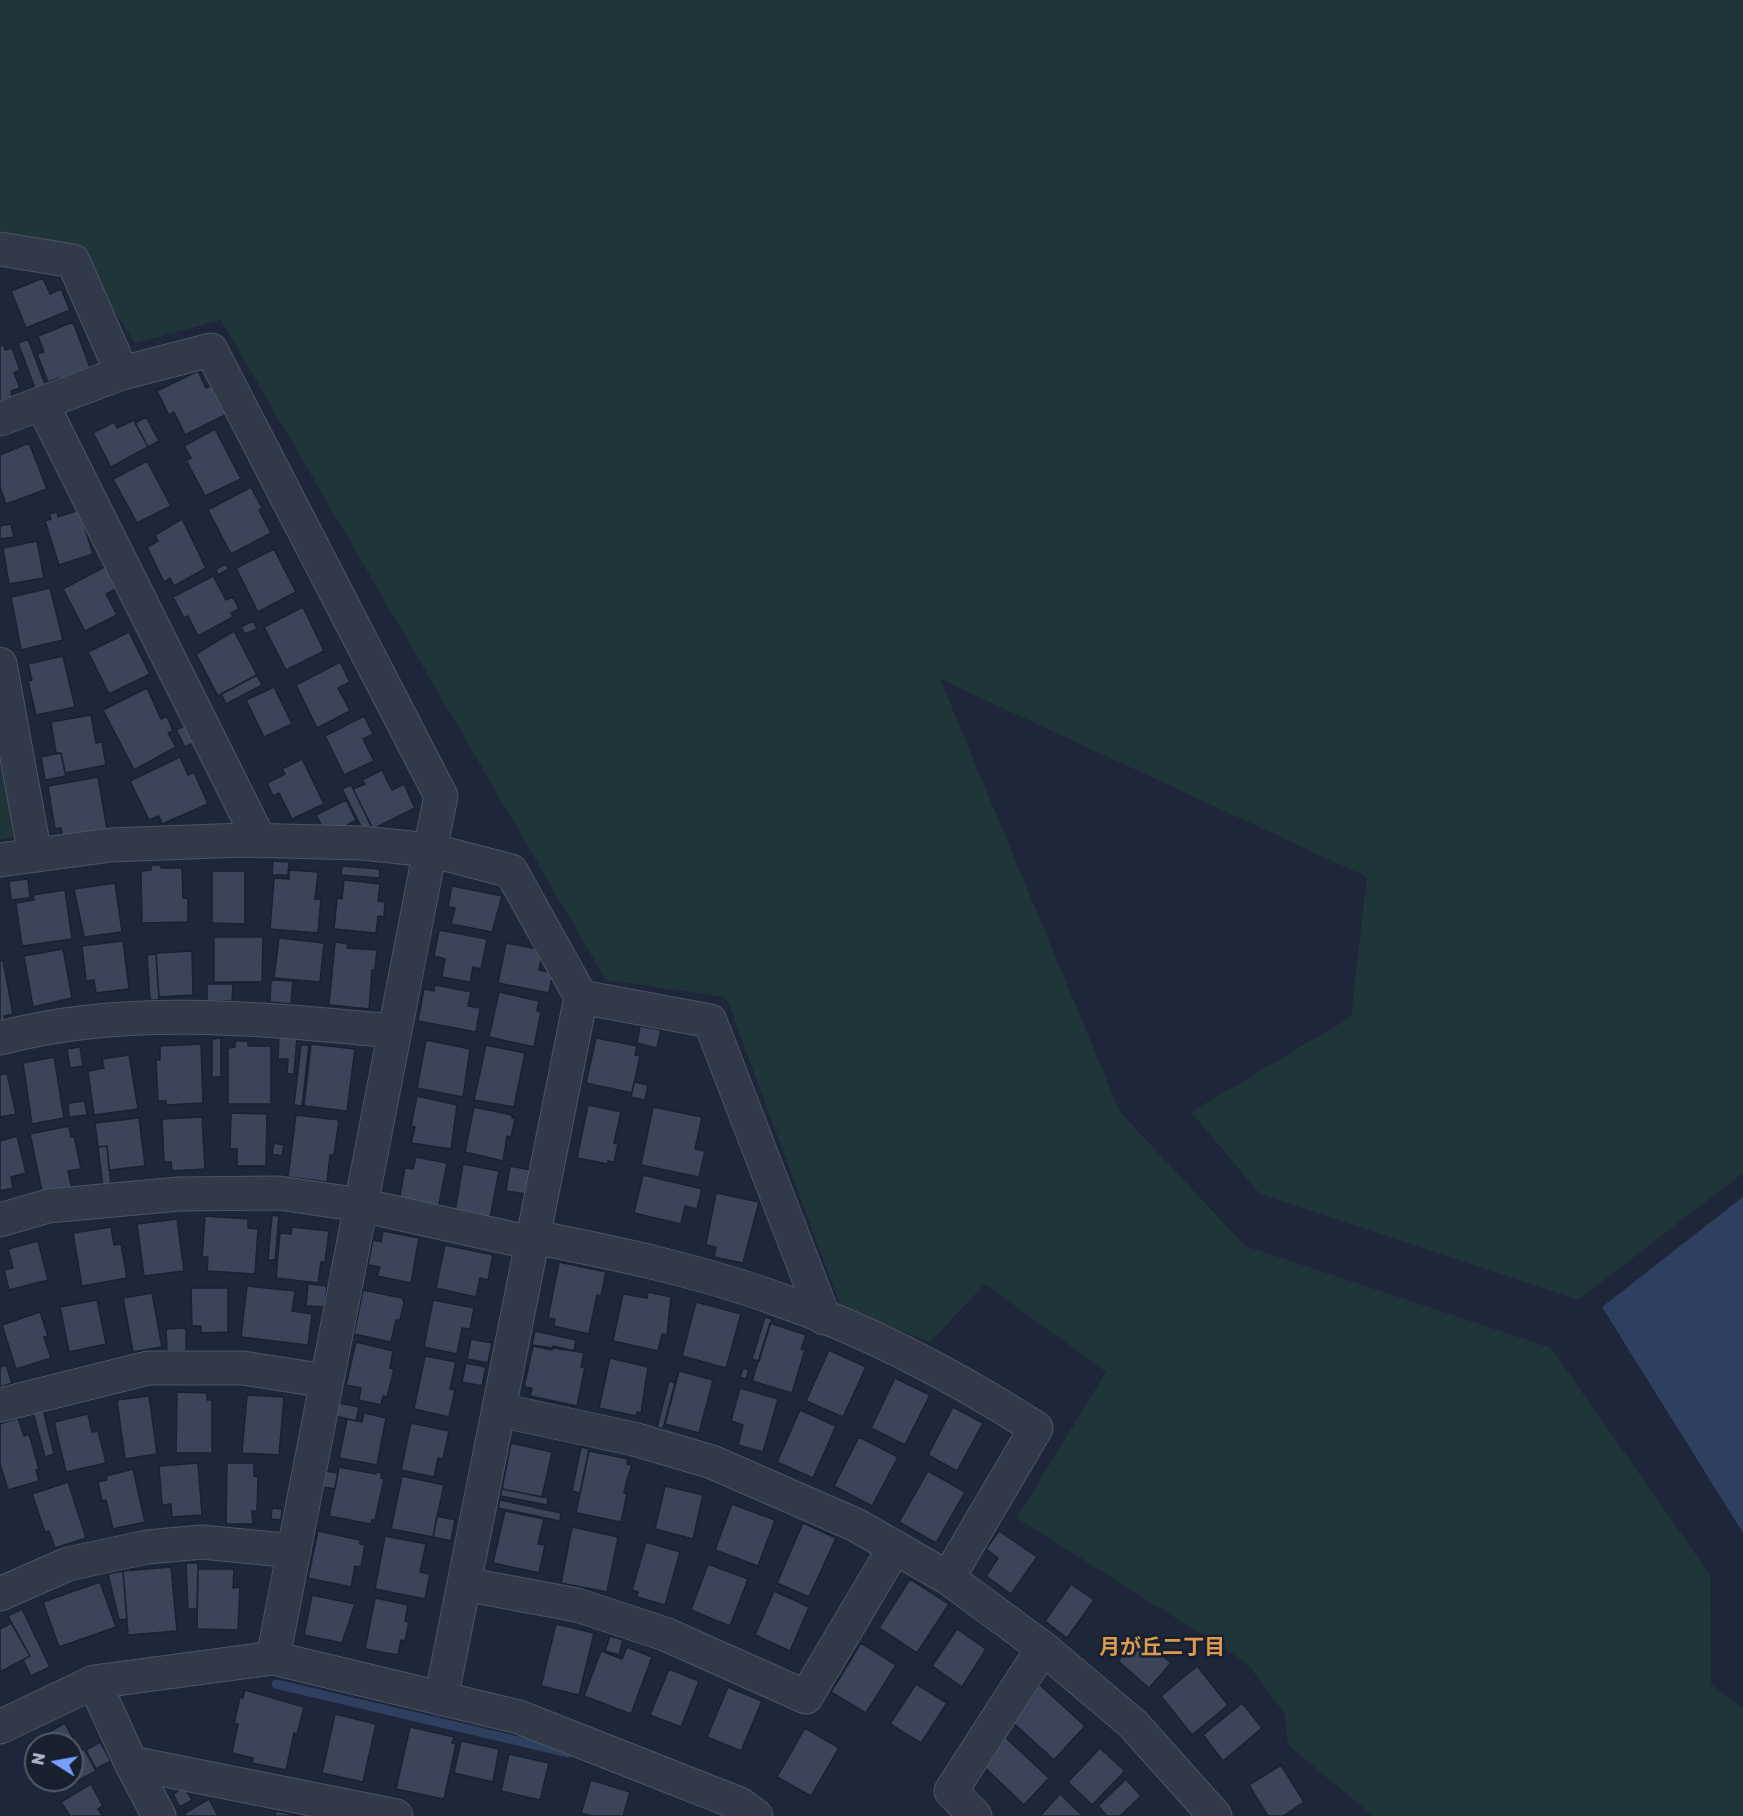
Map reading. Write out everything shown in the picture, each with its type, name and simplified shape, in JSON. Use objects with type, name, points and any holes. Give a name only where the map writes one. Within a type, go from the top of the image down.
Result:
[{"type":"street","points":[[0,249],[73,261],[122,373]]},
{"type":"street","points":[[0,419],[122,373],[210,350],[441,796],[273,1658]]},
{"type":"street","points":[[42,404],[260,841]]},
{"type":"street","points":[[0,664],[35,855]]},
{"type":"street","points":[[0,860],[111,845],[260,841],[362,843],[430,850],[511,871],[581,996],[441,1699]]},
{"type":"street","points":[[581,996],[710,1021],[824,1318]]},
{"type":"street","points":[[0,1038],[122,1019],[252,1018],[394,1031]]},
{"type":"street","points":[[0,1220],[48,1206],[179,1194],[279,1193],[361,1205],[679,1269],[780,1300],[862,1333],[970,1386],[1036,1428],[948,1578]]},
{"type":"street","points":[[0,1405],[148,1368],[243,1368],[326,1381]]},
{"type":"street","points":[[499,1410],[634,1439],[712,1462],[856,1525],[948,1578],[1043,1648],[1133,1724],[1215,1816]]},
{"type":"street","points":[[0,1594],[68,1564],[147,1547],[202,1542],[294,1551]]},
{"type":"street","points":[[464,1584],[588,1608],[664,1634],[806,1697],[895,1548]]},
{"type":"street","points":[[975,1816],[951,1791],[1043,1648]]},
{"type":"street","points":[[0,1726],[94,1682],[273,1658],[519,1718],[740,1804],[756,1816]]},
{"type":"street","points":[[94,1682],[131,1763],[159,1816]]},
{"type":"street","points":[[131,1763],[396,1816]]},
{"type":"green space","points":[[0,0],[1743,0],[1743,1173],[1578,1300],[1260,1194],[1191,1112],[1351,1017],[1367,877],[940,679],[1120,1112],[1245,1246],[1551,1348],[1710,1575],[1711,1684],[1743,1708],[1743,1816],[1373,1816],[1288,1745],[1285,1714],[1247,1663],[1017,1518],[1106,1372],[985,1284],[930,1342],[841,1307],[726,997],[606,980],[221,320],[135,343],[74,249],[0,231]]},
{"type":"green space","points":[[0,735],[19,836],[0,840]]},
{"type":"water","points":[[1743,1197],[1743,1533],[1602,1307]]},
{"type":"building","points":[[43,278],[50,294],[61,289],[70,310],[26,328],[11,291]]},
{"type":"building","points":[[73,322],[91,370],[60,382],[59,378],[48,382],[37,354],[44,352],[38,336]]},
{"type":"building","points":[[28,339],[46,387],[36,391],[18,343]]},
{"type":"building","points":[[4,345],[5,350],[12,348],[20,370],[14,373],[20,388],[11,391],[12,397],[0,401],[0,346]]},
{"type":"building","points":[[198,371],[206,388],[212,385],[227,414],[185,435],[174,412],[169,415],[157,391]]},
{"type":"building","points":[[146,417],[159,441],[148,447],[135,423]]},
{"type":"building","points":[[134,420],[148,447],[111,467],[93,433],[114,422],[117,428]]},
{"type":"building","points":[[215,429],[241,479],[205,496],[186,460],[191,458],[184,446]]},
{"type":"building","points":[[29,443],[47,489],[6,504],[0,487],[0,455]]},
{"type":"building","points":[[147,461],[171,506],[137,523],[113,479]]},
{"type":"building","points":[[251,487],[262,508],[259,510],[271,533],[231,554],[208,510]]},
{"type":"building","points":[[79,510],[93,554],[59,565],[45,521],[51,519],[49,514],[57,512],[58,517]]},
{"type":"building","points":[[182,519],[206,568],[174,586],[170,578],[164,582],[147,547],[158,541],[155,535]]},
{"type":"building","points":[[11,524],[14,537],[0,539],[0,526]]},
{"type":"building","points":[[37,541],[44,578],[9,584],[3,548]]},
{"type":"building","points":[[274,549],[296,592],[258,612],[236,568]]},
{"type":"building","points":[[226,564],[229,569],[218,575],[216,569]]},
{"type":"building","points":[[106,566],[118,588],[106,594],[117,615],[85,631],[63,589]]},
{"type":"building","points":[[213,576],[226,600],[233,597],[239,609],[231,613],[233,617],[198,636],[188,616],[184,618],[173,597]]},
{"type":"building","points":[[50,588],[63,640],[21,650],[11,597]]},
{"type":"building","points":[[303,607],[324,651],[286,670],[264,627]]},
{"type":"building","points":[[253,621],[257,629],[245,634],[241,627]]},
{"type":"building","points":[[234,631],[257,675],[218,696],[196,654]]},
{"type":"building","points":[[129,632],[150,674],[109,694],[88,652]]},
{"type":"building","points":[[63,656],[75,707],[36,715],[28,681],[32,680],[28,664]]},
{"type":"building","points":[[340,662],[350,682],[338,688],[350,711],[317,728],[296,685]]},
{"type":"building","points":[[257,675],[262,685],[226,704],[221,694]]},
{"type":"building","points":[[274,687],[292,724],[264,737],[246,700]]},
{"type":"building","points":[[147,688],[161,719],[167,716],[173,731],[168,733],[176,747],[134,770],[103,710]]},
{"type":"building","points":[[91,715],[96,743],[102,742],[106,765],[65,773],[61,753],[56,753],[51,722]]},
{"type":"building","points":[[364,716],[373,734],[363,739],[374,761],[344,775],[325,736]]},
{"type":"building","points":[[195,721],[204,738],[185,747],[176,730]]},
{"type":"building","points":[[61,753],[66,776],[45,780],[41,757]]},
{"type":"building","points":[[180,757],[188,775],[194,772],[208,804],[162,824],[159,816],[149,820],[130,781]]},
{"type":"building","points":[[302,759],[324,804],[292,819],[279,793],[273,796],[267,783],[285,774],[282,769]]},
{"type":"building","points":[[382,770],[392,790],[404,784],[415,808],[373,829],[353,789],[365,784],[362,780]]},
{"type":"building","points":[[98,777],[107,829],[63,837],[61,828],[55,829],[48,786]]},
{"type":"building","points":[[351,785],[371,826],[363,830],[342,789]]},
{"type":"building","points":[[346,800],[356,820],[334,833],[324,831],[316,815]]},
{"type":"building","points":[[273,861],[289,862],[288,875],[272,875]]},
{"type":"building","points":[[151,865],[161,865],[161,868],[182,868],[183,898],[188,899],[188,922],[142,923],[141,871],[151,870]]},
{"type":"building","points":[[342,866],[380,869],[379,878],[341,875]]},
{"type":"building","points":[[289,870],[318,872],[315,899],[321,899],[318,933],[270,929],[274,878],[289,879]]},
{"type":"building","points":[[212,871],[245,871],[245,924],[212,923]]},
{"type":"building","points":[[28,879],[30,898],[11,900],[9,881]]},
{"type":"building","points":[[344,880],[380,884],[378,901],[385,902],[384,917],[378,916],[376,933],[334,929],[337,898],[342,899]]},
{"type":"building","points":[[115,883],[122,932],[84,937],[74,889]]},
{"type":"building","points":[[452,886],[502,896],[492,932],[451,924],[455,908],[448,907]]},
{"type":"building","points":[[65,890],[72,939],[22,946],[16,903],[34,900],[33,895]]},
{"type":"building","points":[[439,930],[487,939],[481,969],[473,967],[470,982],[442,977],[445,959],[434,956]]},
{"type":"building","points":[[214,937],[263,937],[262,982],[214,982]]},
{"type":"building","points":[[279,938],[324,943],[320,982],[274,978]]},
{"type":"building","points":[[123,941],[129,989],[96,993],[94,980],[86,981],[82,946]]},
{"type":"building","points":[[335,942],[348,944],[347,948],[377,950],[375,970],[372,970],[369,1009],[329,1005]]},
{"type":"building","points":[[506,943],[543,950],[539,970],[553,973],[549,993],[498,983]]},
{"type":"building","points":[[63,949],[72,998],[33,1007],[24,956]]},
{"type":"building","points":[[192,951],[193,995],[159,997],[156,953]]},
{"type":"building","points":[[156,954],[159,1000],[150,1000],[147,955]]},
{"type":"building","points":[[3,960],[13,1014],[4,1016],[6,1021],[0,1022],[0,961]]},
{"type":"building","points":[[271,980],[293,981],[291,1004],[270,1002]]},
{"type":"building","points":[[207,984],[233,984],[232,1001],[207,1001]]},
{"type":"building","points":[[435,985],[471,992],[468,1006],[480,1008],[476,1032],[418,1021],[424,989],[434,991]]},
{"type":"building","points":[[499,992],[539,1001],[537,1011],[541,1012],[534,1047],[489,1037]]},
{"type":"building","points":[[640,1026],[661,1030],[657,1048],[637,1043]]},
{"type":"building","points":[[279,1036],[297,1037],[294,1074],[287,1074],[288,1059],[278,1059]]},
{"type":"building","points":[[221,1038],[221,1077],[212,1077],[212,1039]]},
{"type":"building","points":[[596,1038],[637,1046],[635,1055],[640,1056],[632,1093],[586,1083]]},
{"type":"building","points":[[426,1040],[470,1049],[463,1097],[417,1088]]},
{"type":"building","points":[[235,1041],[248,1041],[248,1046],[271,1046],[271,1104],[228,1104],[228,1048],[235,1047]]},
{"type":"building","points":[[201,1044],[203,1103],[166,1105],[166,1101],[158,1101],[156,1060],[160,1060],[160,1046]]},
{"type":"building","points":[[311,1044],[355,1049],[347,1111],[304,1106]]},
{"type":"building","points":[[301,1045],[309,1045],[302,1106],[294,1105]]},
{"type":"building","points":[[486,1045],[525,1053],[514,1107],[474,1100]]},
{"type":"building","points":[[80,1047],[83,1066],[70,1068],[67,1049]]},
{"type":"building","points":[[129,1055],[138,1109],[94,1115],[88,1071],[104,1068],[102,1059]]},
{"type":"building","points":[[54,1057],[64,1118],[32,1124],[23,1063]]},
{"type":"building","points":[[7,1073],[16,1114],[0,1117],[0,1075]]},
{"type":"building","points":[[634,1082],[648,1085],[645,1100],[631,1097]]},
{"type":"building","points":[[417,1096],[457,1105],[451,1149],[411,1143],[415,1127],[411,1126]]},
{"type":"building","points":[[85,1101],[87,1115],[69,1117],[68,1103]]},
{"type":"building","points":[[588,1105],[621,1112],[614,1143],[618,1144],[614,1162],[608,1161],[608,1164],[577,1158]]},
{"type":"building","points":[[474,1107],[512,1115],[515,1119],[511,1137],[507,1136],[503,1161],[465,1152]]},
{"type":"building","points":[[653,1107],[702,1117],[695,1149],[705,1151],[699,1177],[641,1165]]},
{"type":"building","points":[[231,1113],[267,1114],[266,1166],[237,1166],[237,1149],[230,1149]]},
{"type":"building","points":[[296,1115],[339,1120],[334,1155],[330,1155],[327,1182],[288,1177]]},
{"type":"building","points":[[202,1117],[205,1169],[172,1171],[171,1162],[164,1162],[162,1119]]},
{"type":"building","points":[[139,1118],[145,1166],[109,1170],[107,1146],[98,1147],[95,1123]]},
{"type":"building","points":[[69,1126],[71,1137],[74,1136],[81,1169],[68,1171],[72,1189],[43,1196],[30,1134]]},
{"type":"building","points":[[17,1136],[26,1173],[11,1177],[13,1188],[0,1191],[0,1141]]},
{"type":"building","points":[[274,1143],[284,1145],[282,1156],[272,1154]]},
{"type":"building","points":[[107,1146],[111,1186],[103,1187],[98,1147]]},
{"type":"building","points":[[416,1157],[447,1163],[438,1210],[399,1201],[405,1168],[413,1169]]},
{"type":"building","points":[[463,1164],[499,1171],[490,1218],[455,1212]]},
{"type":"building","points":[[510,1166],[531,1170],[526,1194],[506,1191]]},
{"type":"building","points":[[643,1175],[702,1189],[697,1209],[685,1206],[681,1224],[634,1213]]},
{"type":"building","points":[[716,1193],[759,1202],[743,1263],[714,1257],[716,1247],[706,1245]]},
{"type":"building","points":[[272,1215],[279,1216],[275,1260],[268,1260]]},
{"type":"building","points":[[205,1216],[248,1219],[248,1228],[258,1229],[255,1274],[207,1271],[208,1257],[202,1257]]},
{"type":"building","points":[[177,1219],[184,1271],[144,1276],[137,1224]]},
{"type":"building","points":[[111,1227],[114,1245],[121,1244],[127,1278],[82,1286],[73,1233]]},
{"type":"building","points":[[292,1227],[329,1231],[325,1262],[321,1262],[318,1283],[276,1278],[280,1233],[291,1234]]},
{"type":"building","points":[[383,1231],[419,1238],[411,1283],[377,1276],[380,1267],[368,1265],[373,1240],[381,1242]]},
{"type":"building","points":[[38,1241],[48,1280],[9,1290],[4,1270],[13,1268],[8,1249]]},
{"type":"building","points":[[445,1245],[493,1255],[488,1280],[480,1278],[476,1297],[436,1288]]},
{"type":"building","points":[[559,1262],[606,1272],[601,1296],[597,1295],[589,1334],[554,1326],[555,1319],[548,1318]]},
{"type":"building","points":[[308,1284],[327,1286],[325,1307],[306,1306]]},
{"type":"building","points":[[247,1286],[295,1291],[292,1311],[312,1314],[308,1345],[241,1337]]},
{"type":"building","points":[[191,1288],[228,1288],[228,1332],[201,1333],[201,1326],[192,1326]]},
{"type":"building","points":[[363,1290],[402,1298],[404,1302],[400,1320],[396,1320],[391,1342],[354,1334]]},
{"type":"building","points":[[648,1292],[671,1297],[667,1335],[662,1334],[658,1351],[613,1341],[623,1294],[647,1298]]},
{"type":"building","points":[[152,1293],[162,1347],[133,1352],[123,1298]]},
{"type":"building","points":[[97,1300],[106,1344],[69,1352],[60,1307]]},
{"type":"building","points":[[433,1300],[474,1308],[470,1329],[462,1328],[457,1354],[424,1347]]},
{"type":"building","points":[[696,1302],[741,1314],[726,1368],[682,1356]]},
{"type":"building","points":[[40,1312],[48,1336],[44,1337],[51,1358],[16,1369],[2,1325]]},
{"type":"building","points":[[765,1317],[772,1319],[759,1361],[752,1359]]},
{"type":"building","points":[[770,1323],[806,1335],[801,1349],[805,1350],[792,1393],[752,1381]]},
{"type":"building","points":[[186,1328],[186,1351],[167,1351],[166,1329]]},
{"type":"building","points":[[535,1331],[576,1340],[574,1351],[532,1345]]},
{"type":"building","points":[[471,1339],[492,1343],[488,1363],[467,1359]]},
{"type":"building","points":[[356,1342],[393,1351],[390,1368],[394,1369],[387,1397],[383,1396],[381,1405],[359,1400],[361,1388],[346,1385]]},
{"type":"building","points":[[533,1346],[552,1350],[553,1346],[584,1353],[581,1367],[585,1367],[577,1406],[530,1396],[532,1388],[524,1387]]},
{"type":"building","points":[[829,1350],[866,1367],[843,1417],[806,1401]]},
{"type":"building","points":[[425,1356],[456,1362],[450,1389],[455,1390],[449,1417],[414,1409]]},
{"type":"building","points":[[610,1358],[648,1367],[641,1413],[637,1412],[636,1416],[599,1408]]},
{"type":"building","points":[[466,1363],[486,1367],[482,1386],[462,1382]]},
{"type":"building","points":[[6,1365],[12,1383],[0,1387],[0,1367]]},
{"type":"building","points":[[743,1368],[749,1370],[746,1379],[740,1377]]},
{"type":"building","points":[[679,1371],[713,1380],[699,1433],[665,1424]]},
{"type":"building","points":[[895,1378],[930,1395],[905,1445],[871,1428]]},
{"type":"building","points":[[669,1381],[675,1383],[663,1429],[657,1427]]},
{"type":"building","points":[[740,1388],[778,1399],[763,1452],[738,1445],[743,1425],[731,1421]]},
{"type":"building","points":[[177,1392],[207,1393],[207,1400],[212,1400],[212,1453],[176,1453]]},
{"type":"building","points":[[247,1395],[284,1397],[279,1455],[242,1453]]},
{"type":"building","points":[[149,1396],[157,1454],[125,1459],[117,1400]]},
{"type":"building","points":[[339,1403],[359,1407],[356,1421],[336,1416]]},
{"type":"building","points":[[953,1407],[983,1423],[957,1471],[928,1455]]},
{"type":"building","points":[[43,1409],[54,1454],[45,1457],[33,1412]]},
{"type":"building","points":[[800,1410],[836,1426],[813,1478],[777,1462]]},
{"type":"building","points":[[364,1413],[386,1418],[377,1465],[339,1458],[347,1419],[362,1422]]},
{"type":"building","points":[[88,1414],[92,1432],[98,1431],[106,1463],[66,1472],[54,1422]]},
{"type":"building","points":[[18,1418],[24,1436],[29,1434],[39,1469],[36,1470],[39,1481],[8,1490],[0,1464],[0,1424]]},
{"type":"building","points":[[411,1423],[449,1431],[443,1459],[438,1458],[434,1477],[401,1470]]},
{"type":"building","points":[[859,1437],[898,1457],[872,1506],[834,1486]]},
{"type":"building","points":[[511,1443],[552,1452],[542,1497],[502,1489]]},
{"type":"building","points":[[581,1447],[589,1449],[580,1493],[572,1491]]},
{"type":"building","points":[[589,1451],[628,1459],[627,1464],[632,1465],[624,1493],[627,1494],[621,1522],[576,1513]]},
{"type":"building","points":[[198,1463],[202,1515],[172,1517],[171,1504],[162,1505],[159,1466]]},
{"type":"building","points":[[227,1463],[254,1463],[254,1476],[258,1477],[257,1511],[252,1511],[253,1524],[226,1524]]},
{"type":"building","points":[[339,1467],[376,1474],[376,1472],[382,1473],[381,1478],[384,1479],[375,1520],[372,1520],[371,1524],[329,1516]]},
{"type":"building","points":[[133,1469],[145,1522],[113,1529],[106,1500],[102,1501],[98,1482],[107,1480],[106,1476]]},
{"type":"building","points":[[326,1471],[338,1473],[335,1489],[323,1487]]},
{"type":"building","points":[[928,1471],[965,1492],[936,1543],[899,1522]]},
{"type":"building","points":[[402,1476],[444,1485],[433,1537],[391,1529]]},
{"type":"building","points":[[68,1482],[86,1538],[55,1548],[49,1531],[45,1532],[32,1494]]},
{"type":"building","points":[[665,1486],[703,1495],[693,1539],[655,1529]]},
{"type":"building","points":[[502,1489],[548,1498],[547,1505],[500,1496]]},
{"type":"building","points":[[500,1500],[561,1513],[560,1521],[498,1508]]},
{"type":"building","points":[[732,1504],[775,1520],[758,1566],[715,1550]]},
{"type":"building","points":[[272,1508],[282,1509],[281,1520],[271,1519]]},
{"type":"building","points":[[505,1511],[544,1519],[538,1544],[545,1545],[539,1573],[493,1563]]},
{"type":"building","points":[[437,1516],[455,1520],[451,1541],[433,1537]]},
{"type":"building","points":[[803,1523],[836,1538],[809,1597],[777,1583]]},
{"type":"building","points":[[572,1527],[618,1537],[607,1592],[561,1583]]},
{"type":"building","points":[[318,1531],[360,1540],[360,1544],[365,1545],[361,1567],[355,1566],[351,1587],[308,1578]]},
{"type":"building","points":[[999,1531],[1037,1557],[1011,1594],[986,1576],[998,1558],[986,1549]]},
{"type":"building","points":[[385,1536],[426,1544],[420,1572],[430,1574],[425,1599],[375,1589]]},
{"type":"building","points":[[646,1542],[680,1552],[665,1605],[637,1597],[638,1592],[632,1590]]},
{"type":"building","points":[[186,1563],[198,1563],[197,1609],[188,1609]]},
{"type":"building","points":[[708,1564],[748,1579],[730,1626],[691,1610]]},
{"type":"building","points":[[171,1567],[177,1631],[128,1635],[123,1571]]},
{"type":"building","points":[[198,1569],[234,1569],[233,1588],[240,1587],[238,1630],[197,1629]]},
{"type":"building","points":[[123,1571],[127,1619],[119,1620],[108,1574]]},
{"type":"building","points":[[910,1579],[949,1604],[917,1653],[879,1628]]},
{"type":"building","points":[[100,1582],[116,1627],[59,1647],[43,1602]]},
{"type":"building","points":[[1071,1584],[1094,1600],[1067,1638],[1045,1621]]},
{"type":"building","points":[[774,1591],[809,1607],[790,1651],[755,1635]]},
{"type":"building","points":[[312,1595],[355,1604],[342,1643],[304,1635]]},
{"type":"building","points":[[375,1598],[408,1605],[405,1621],[409,1622],[405,1641],[401,1640],[398,1655],[365,1649]]},
{"type":"building","points":[[22,1609],[50,1667],[31,1676],[23,1660],[30,1656],[8,1616]]},
{"type":"building","points":[[11,1623],[30,1656],[0,1672],[0,1629]]},
{"type":"building","points":[[556,1624],[594,1633],[579,1695],[541,1686]]},
{"type":"building","points":[[957,1629],[986,1649],[962,1687],[932,1666]]},
{"type":"building","points":[[1139,1635],[1171,1663],[1149,1688],[1118,1661]]},
{"type":"building","points":[[610,1636],[623,1640],[619,1655],[605,1651]]},
{"type":"building","points":[[861,1643],[896,1665],[866,1713],[831,1692]]},
{"type":"building","points":[[627,1647],[652,1657],[631,1714],[584,1696],[601,1651],[622,1659]]},
{"type":"building","points":[[1197,1666],[1228,1705],[1192,1735],[1161,1696]]},
{"type":"building","points":[[669,1669],[699,1681],[681,1727],[650,1715]]},
{"type":"building","points":[[916,1684],[947,1703],[921,1743],[890,1724]]},
{"type":"building","points":[[1040,1685],[1085,1726],[1054,1760],[1009,1719]]},
{"type":"building","points":[[728,1687],[762,1701],[741,1751],[707,1737]]},
{"type":"building","points":[[245,1690],[304,1707],[297,1734],[294,1733],[286,1770],[252,1763],[253,1758],[232,1753],[238,1724],[234,1724],[240,1697],[243,1698]]},
{"type":"building","points":[[1242,1703],[1262,1728],[1223,1761],[1203,1735]]},
{"type":"building","points":[[335,1714],[376,1724],[363,1782],[322,1773]]},
{"type":"building","points":[[65,1723],[70,1732],[49,1732]]},
{"type":"building","points":[[410,1727],[454,1737],[452,1743],[456,1744],[444,1799],[396,1789]]},
{"type":"building","points":[[805,1728],[839,1748],[811,1796],[777,1777]]},
{"type":"building","points":[[1004,1736],[1049,1778],[1024,1805],[979,1762]]},
{"type":"building","points":[[461,1741],[499,1749],[493,1782],[454,1773]]},
{"type":"building","points":[[100,1742],[111,1761],[96,1769],[86,1750]]},
{"type":"building","points":[[1100,1748],[1125,1771],[1092,1805],[1068,1782]]},
{"type":"building","points":[[84,1749],[96,1771],[84,1778]]},
{"type":"building","points":[[509,1754],[549,1763],[540,1800],[501,1791]]},
{"type":"building","points":[[1281,1765],[1304,1802],[1283,1816],[1268,1816],[1249,1785]]},
{"type":"building","points":[[1126,1779],[1141,1796],[1120,1816],[1107,1816],[1098,1806]]},
{"type":"building","points":[[591,1780],[630,1792],[623,1816],[592,1816],[581,1813]]},
{"type":"building","points":[[91,1784],[103,1806],[98,1809],[103,1816],[70,1816],[61,1802],[78,1792],[84,1792],[84,1788]]},
{"type":"building","points":[[184,1787],[192,1800],[180,1807],[173,1794]]},
{"type":"building","points":[[1060,1794],[1083,1816],[1040,1816]]},
{"type":"building","points":[[209,1799],[218,1816],[186,1816],[185,1813]]},
{"type":"building","points":[[276,1811],[300,1816],[275,1816]]},
{"type":"waterway","points":[[276,1684],[569,1753]]},
{"type":"district","name":"月が丘二丁目","points":[[1162,1647]]}]
